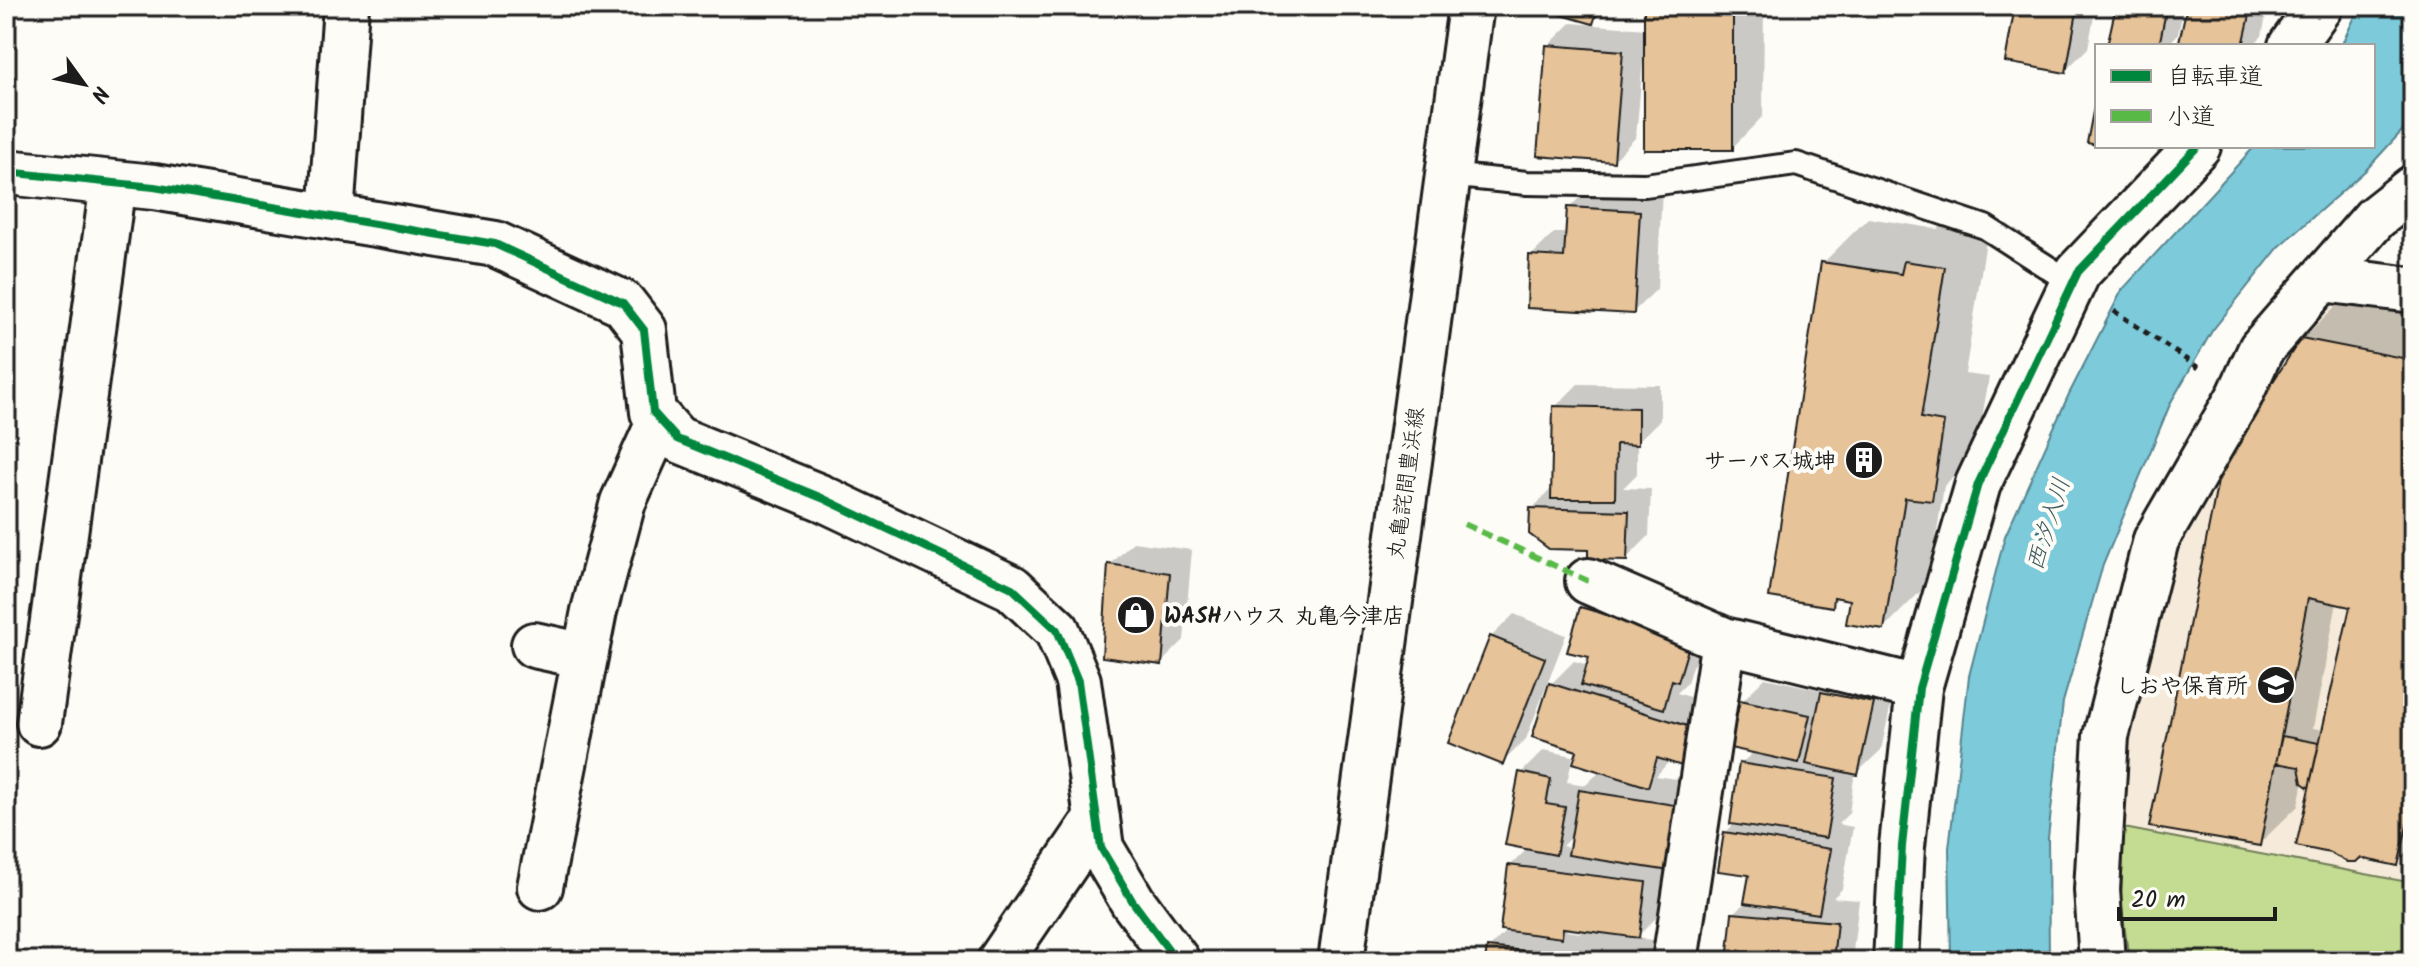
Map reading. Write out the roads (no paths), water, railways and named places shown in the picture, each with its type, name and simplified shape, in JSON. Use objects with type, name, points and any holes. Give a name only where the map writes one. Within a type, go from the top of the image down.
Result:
[{"type":"street","points":[[331,215],[346,6]]},
{"type":"street","name":"丸亀詫間豊浜線","points":[[1341,961],[1471,6]]},
{"type":"street","points":[[2292,44],[2320,6]]},
{"type":"street","points":[[1896,961],[1902,846],[1919,688],[1978,484],[2078,272],[2196,148]]},
{"type":"street","points":[[6,172],[154,187],[495,244],[623,303],[644,330],[653,412],[677,439],[822,498],[1012,588],[1057,630],[1078,681],[1101,848],[1133,902],[1177,961]]},
{"type":"street","points":[[39,723],[113,183]]},
{"type":"street","points":[[2102,961],[2097,890],[2106,736],[2156,540],[2240,395],[2261,349],[2375,218],[2413,188]]},
{"type":"street","points":[[2322,279],[2413,290]]},
{"type":"street","points":[[540,887],[594,611],[623,502],[660,420]]},
{"type":"street","points":[[1588,581],[1724,640],[1919,688]]},
{"type":"street","points":[[1675,961],[1724,640]]},
{"type":"street","points":[[534,645],[585,656]]},
{"type":"street","points":[[1000,961],[1097,818]]},
{"type":"lane","points":[[1447,175],[1527,183],[1645,185],[1796,164],[1985,227],[2072,283]]},
{"type":"water","name":"西汐入川","points":[[2360,6],[2413,6],[2413,119],[2366,170],[2279,247],[2212,331],[2171,402],[2103,565],[2063,702],[2048,838],[2049,961],[1951,961],[1949,848],[1969,676],[2005,536],[2069,394],[2122,290],[2253,148],[2375,148],[2375,44],[2342,44]]},
{"type":"place","name":"サーパス城坤","points":[[1864,460]]},
{"type":"place","name":"WASHハウス 丸亀今津店","points":[[1136,615]]},
{"type":"place","name":"しおや保育所","points":[[2276,685]]}]
